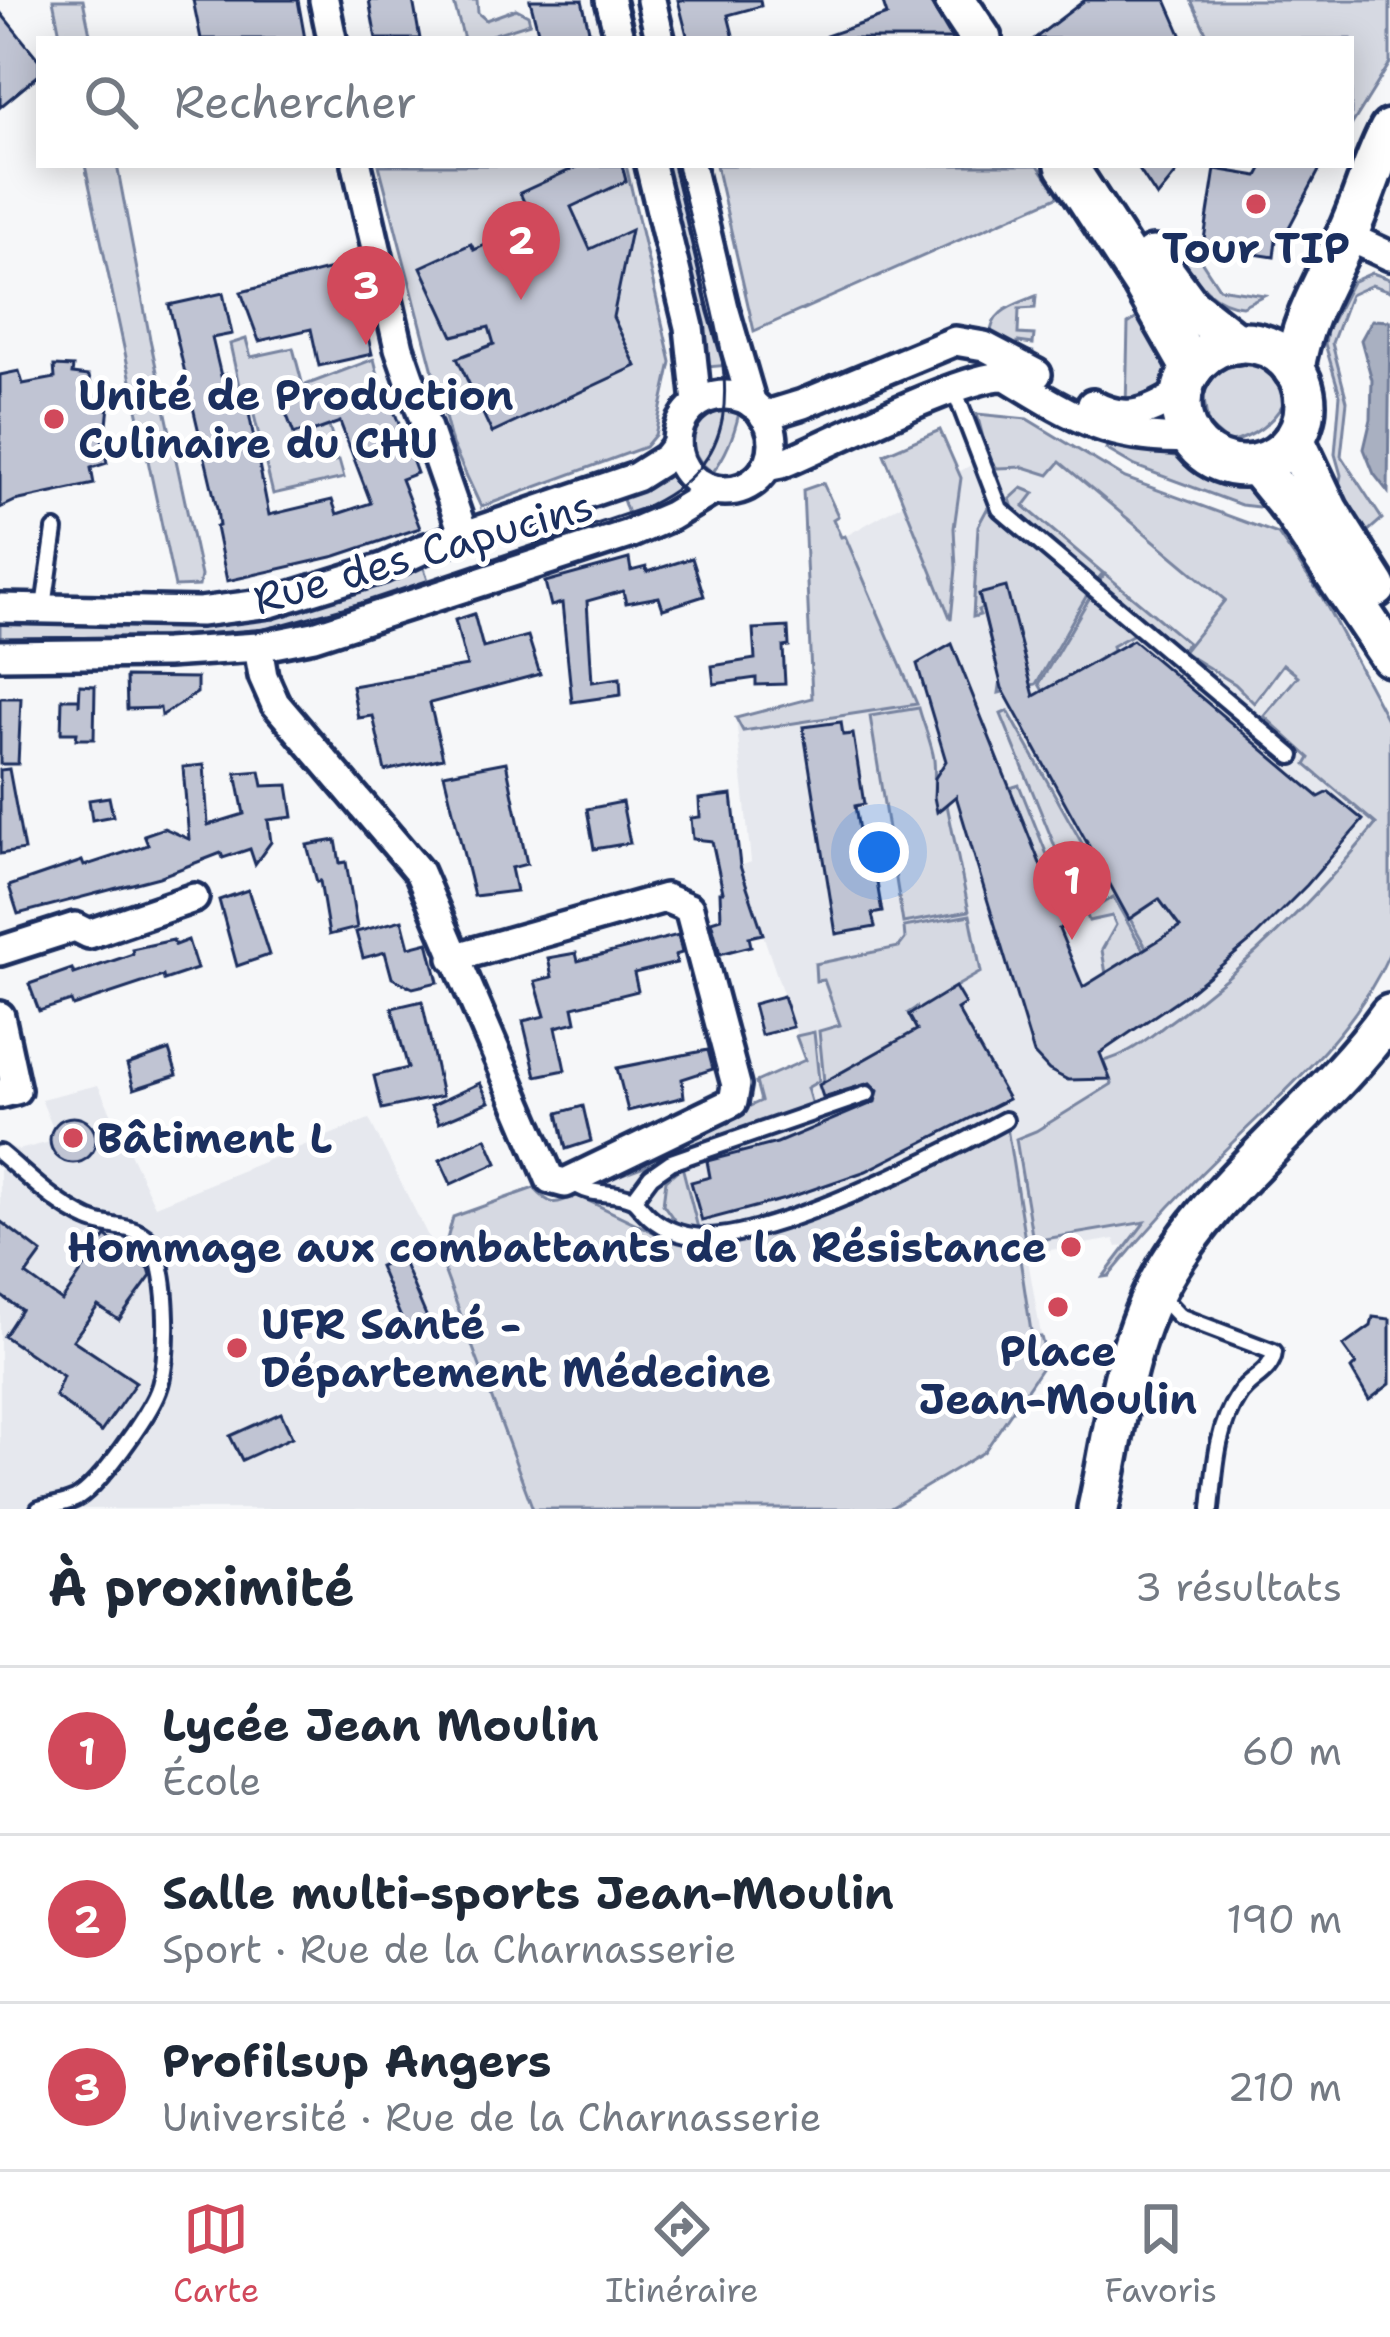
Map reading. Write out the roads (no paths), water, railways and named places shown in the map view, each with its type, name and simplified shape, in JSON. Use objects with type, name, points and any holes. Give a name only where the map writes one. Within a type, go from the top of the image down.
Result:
[{"type":"main road","points":[[955,0],[979,36]]},
{"type":"main road","points":[[980,0],[1004,36]]},
{"type":"main road","points":[[1068,168],[1143,283],[1187,381],[1183,416],[1192,438],[1204,452],[1226,464],[1256,465],[1280,454],[1302,423],[1305,405],[1294,370],[1298,340],[1390,130]]},
{"type":"main road","points":[[1092,168],[1189,307],[1245,343],[1276,352],[1294,370]]},
{"type":"main road","points":[[1187,381],[1209,353],[1245,343],[1281,316],[1354,181],[1370,168]]},
{"type":"main road","points":[[1294,439],[1328,511],[1390,610]]},
{"type":"main road","points":[[1256,465],[1291,508],[1390,656]]},
{"type":"main road","points":[[1152,1314],[1154,1291],[1217,1203],[1358,1060],[1390,1015]]},
{"type":"main road","points":[[1098,1509],[1129,1362],[1152,1314],[1182,1273],[1390,1053]]},
{"type":"street","points":[[324,0],[331,36]]},
{"type":"street","points":[[610,0],[619,36]]},
{"type":"street","points":[[651,0],[659,36]]},
{"type":"street","points":[[358,168],[399,348],[464,535]]},
{"type":"street","points":[[651,168],[689,327],[698,404],[727,395],[758,410],[803,404],[957,340],[984,346],[1110,415],[1135,417],[1187,381]]},
{"type":"street","points":[[691,168],[724,308],[772,439],[766,467]]},
{"type":"street","points":[[1346,236],[1390,256]]},
{"type":"street","name":"Rue des Capucins","points":[[0,655],[166,653],[258,647],[314,636],[629,534],[714,490],[744,487],[766,467],[954,389],[1006,376],[1103,430],[1147,440],[1192,438]]},
{"type":"street","name":"Rue des Capucins","points":[[0,608],[200,612],[270,603],[383,568],[636,476],[666,458],[677,445],[682,421],[698,404]]},
{"type":"street","points":[[677,445],[688,474],[714,490]]},
{"type":"street","points":[[258,647],[262,676],[275,704],[418,872],[453,958],[547,1175],[554,1183],[570,1181],[733,1102],[736,1085],[689,908],[665,898],[453,958]]},
{"type":"street","points":[[0,951],[75,927],[89,934],[194,898]]},
{"type":"street","points":[[0,1016],[16,1090],[0,1094]]},
{"type":"lane","points":[[954,389],[1000,508],[1292,756]]},
{"type":"lane","points":[[44,607],[56,530]]},
{"type":"lane","points":[[634,1199],[651,1176],[671,1162],[867,1094]]},
{"type":"lane","points":[[570,1181],[598,1195],[634,1199],[652,1219],[704,1238],[745,1229],[882,1182],[1005,1120]]},
{"type":"lane","points":[[0,1153],[64,1206],[93,1222],[132,1228],[152,1243],[164,1273],[166,1324],[159,1390],[102,1477],[76,1499],[39,1509]]},
{"type":"lane","points":[[1152,1314],[1179,1316],[1274,1352],[1270,1366],[1239,1393],[1220,1437],[1210,1509]]},
{"type":"water","points":[[1372,320],[1390,321],[1388,492],[1364,449],[1372,380],[1361,340]]},
{"type":"tram line","points":[[625,0],[634,36]]},
{"type":"tram line","points":[[0,638],[166,637],[266,629],[361,603],[641,509],[675,490],[699,468],[714,444],[725,389],[716,325],[678,168]]},
{"type":"place","name":"Tour TIP","points":[[1256,204]]},
{"type":"place","name":"Salle multi-sports Jean-Moulin","points":[[521,300]]},
{"type":"place","name":"Profilsup Angers","points":[[366,345]]},
{"type":"place","name":"Unité de Production Culinaire du CHU","points":[[54,419]]},
{"type":"place","name":"Lycée Jean Moulin","points":[[1072,940]]},
{"type":"place","name":"Bâtiment L","points":[[73,1138]]},
{"type":"place","name":"Hommage aux combattants de la Résistance","points":[[1071,1247]]},
{"type":"place","name":"Place Jean-Moulin","points":[[1058,1307]]},
{"type":"place","name":"UFR Santé - Département Médecine","points":[[237,1348]]}]
